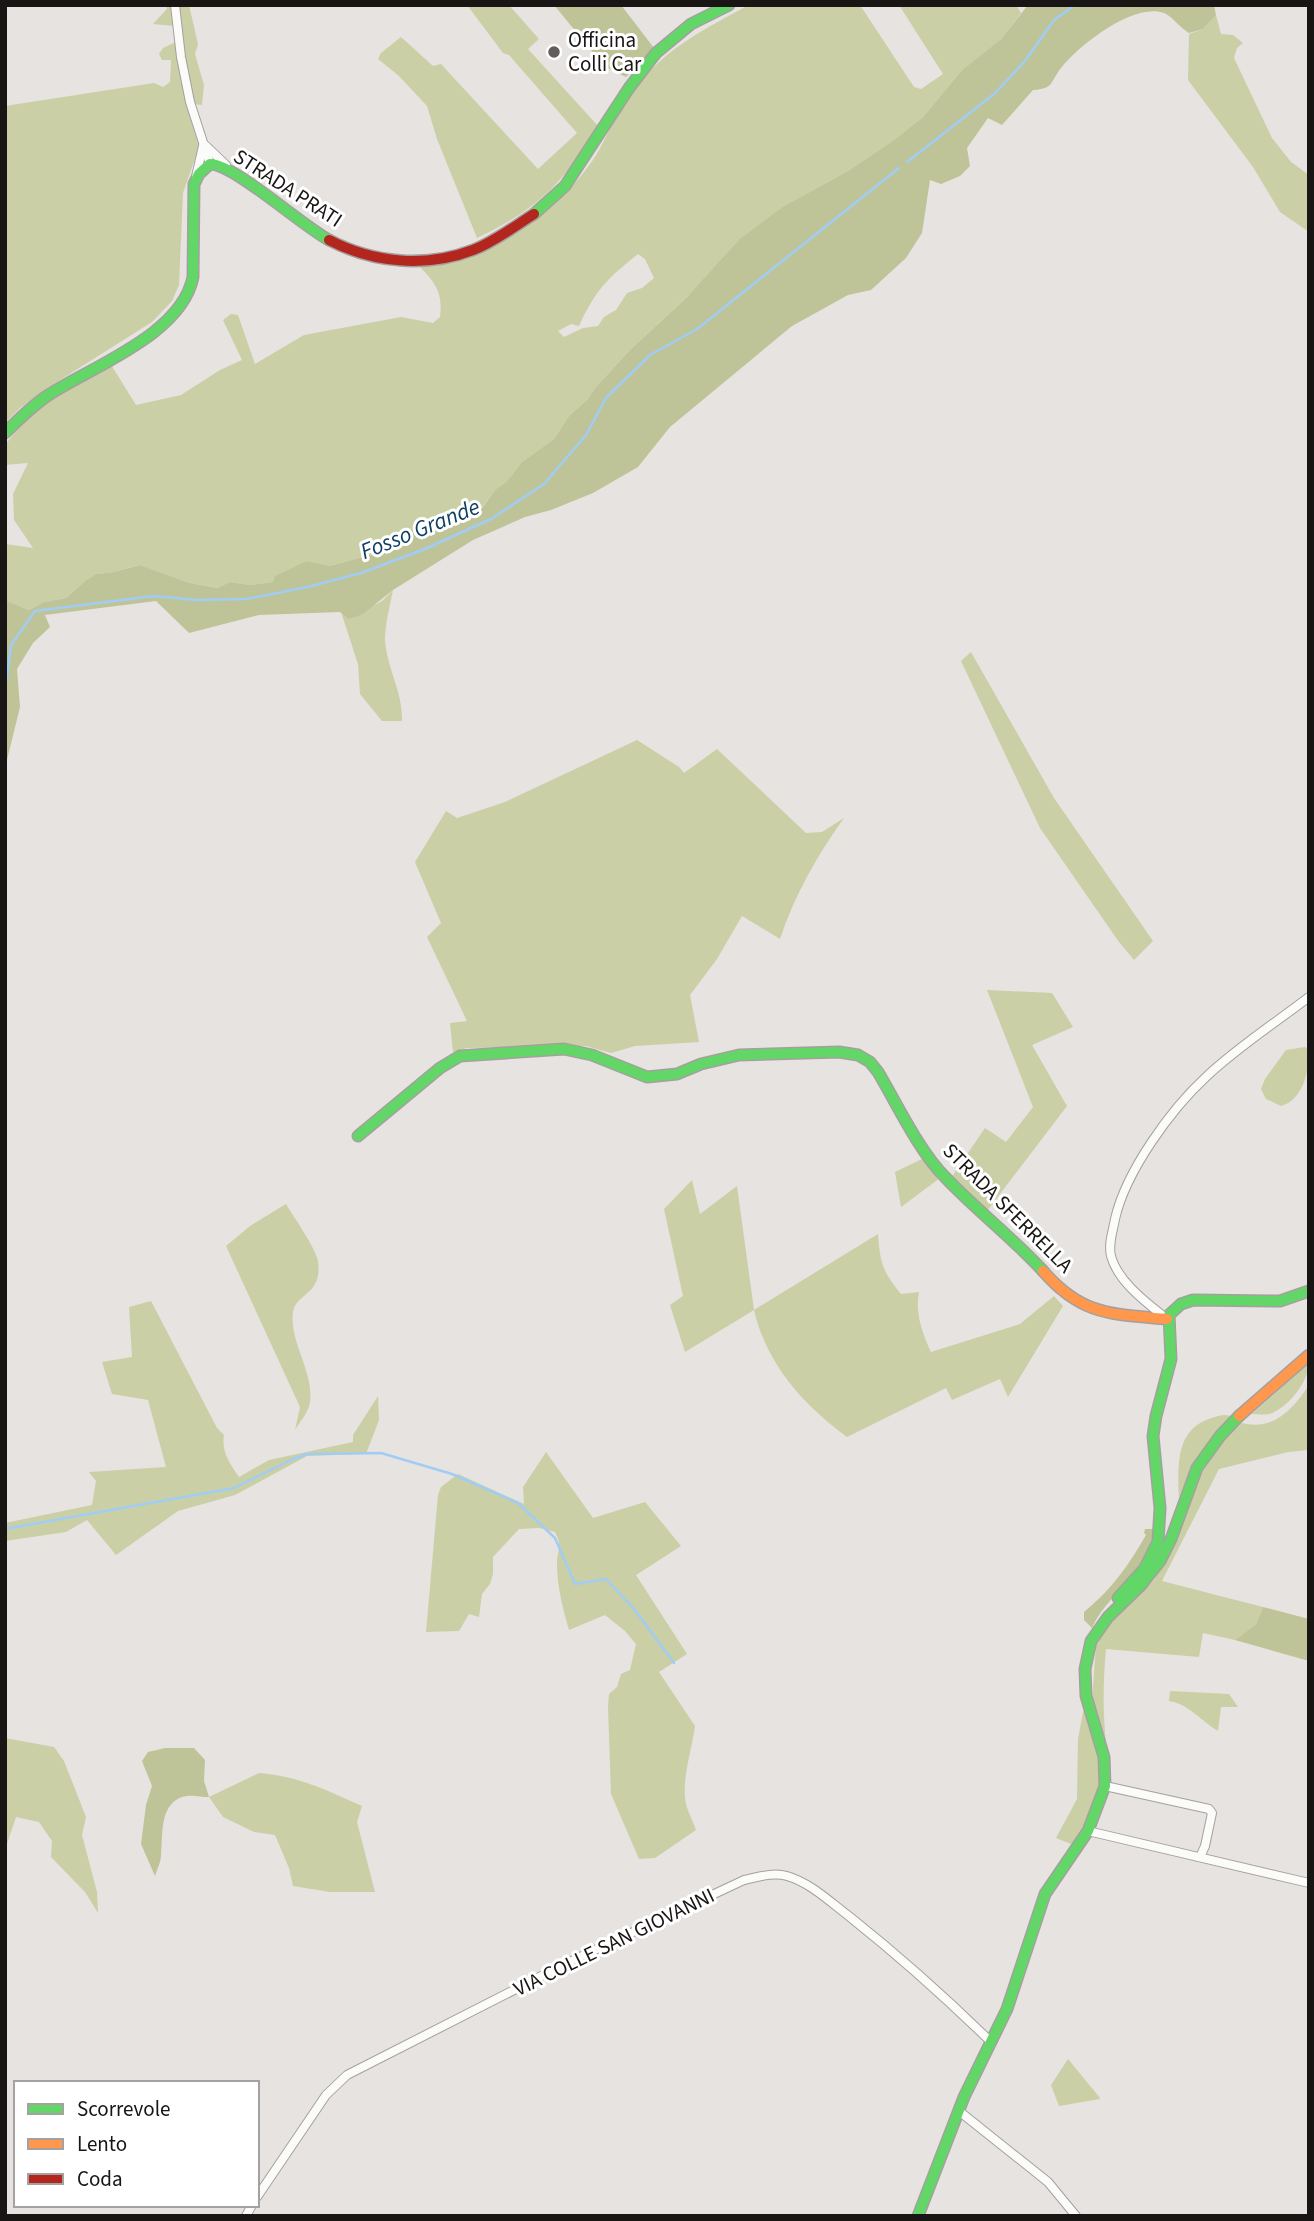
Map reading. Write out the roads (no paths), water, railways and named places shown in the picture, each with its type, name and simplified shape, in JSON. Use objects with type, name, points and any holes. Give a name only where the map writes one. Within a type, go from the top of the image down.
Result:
[{"type":"street","points":[[174,5],[185,79],[211,164]]},
{"type":"street","name":"STRADA PRATI","points":[[196,178],[211,164],[219,164],[311,228],[355,252],[410,261],[474,249],[533,216],[559,193],[646,63],[667,41],[693,22],[729,5]]},
{"type":"street","points":[[203,143],[232,171]]},
{"type":"street","points":[[5,433],[20,417],[76,377],[163,326],[180,306],[192,276],[194,193],[203,143]]},
{"type":"street","points":[[1167,1319],[1139,1295],[1112,1260],[1110,1242],[1119,1204],[1129,1180],[1155,1139],[1198,1085],[1309,997]]},
{"type":"street","name":"STRADA SFERRELLA","points":[[358,1136],[440,1069],[460,1056],[564,1049],[592,1055],[647,1077],[677,1074],[701,1064],[739,1055],[839,1052],[858,1055],[870,1062],[878,1072],[923,1149],[945,1178],[1023,1249],[1055,1285],[1078,1303],[1108,1314],[1167,1319]]},
{"type":"street","points":[[918,2216],[959,2110],[1007,2009],[1045,1894],[1088,1831],[1107,1779],[1102,1749],[1088,1709],[1085,1682],[1089,1646],[1106,1609],[1152,1560],[1160,1534],[1153,1437],[1171,1355],[1167,1319],[1172,1309],[1180,1303],[1193,1300],[1273,1302],[1309,1291]]},
{"type":"street","points":[[1102,1622],[1145,1581],[1160,1561],[1197,1468],[1219,1437],[1309,1355]]},
{"type":"street","points":[[1105,1786],[1209,1809],[1212,1813],[1200,1857]]},
{"type":"street","points":[[1088,1831],[1309,1883]]},
{"type":"street","name":"VIA COLLE SAN GIOVANNI","points":[[259,2194],[326,2095],[347,2075],[565,1964],[744,1880],[769,1874],[785,1876],[820,1894],[920,1975],[991,2042]]},
{"type":"street","points":[[959,2110],[1048,2182],[1076,2216]]},
{"type":"waterway","name":"Fosso Grande","points":[[907,162],[994,94],[1025,61],[1054,20],[1075,5]]},
{"type":"waterway","name":"Fosso Grande","points":[[5,690],[11,645],[35,611],[154,596],[196,600],[246,599],[308,587],[361,573],[425,549],[491,519],[544,484],[586,435],[606,398],[650,355],[697,329],[899,168]]},
{"type":"waterway","points":[[5,1529],[234,1488],[307,1454],[381,1453],[452,1474],[518,1503],[555,1538],[575,1584],[606,1579],[635,1610],[674,1663]]},
{"type":"place","name":"Officina Colli Car","points":[[554,52]]}]
